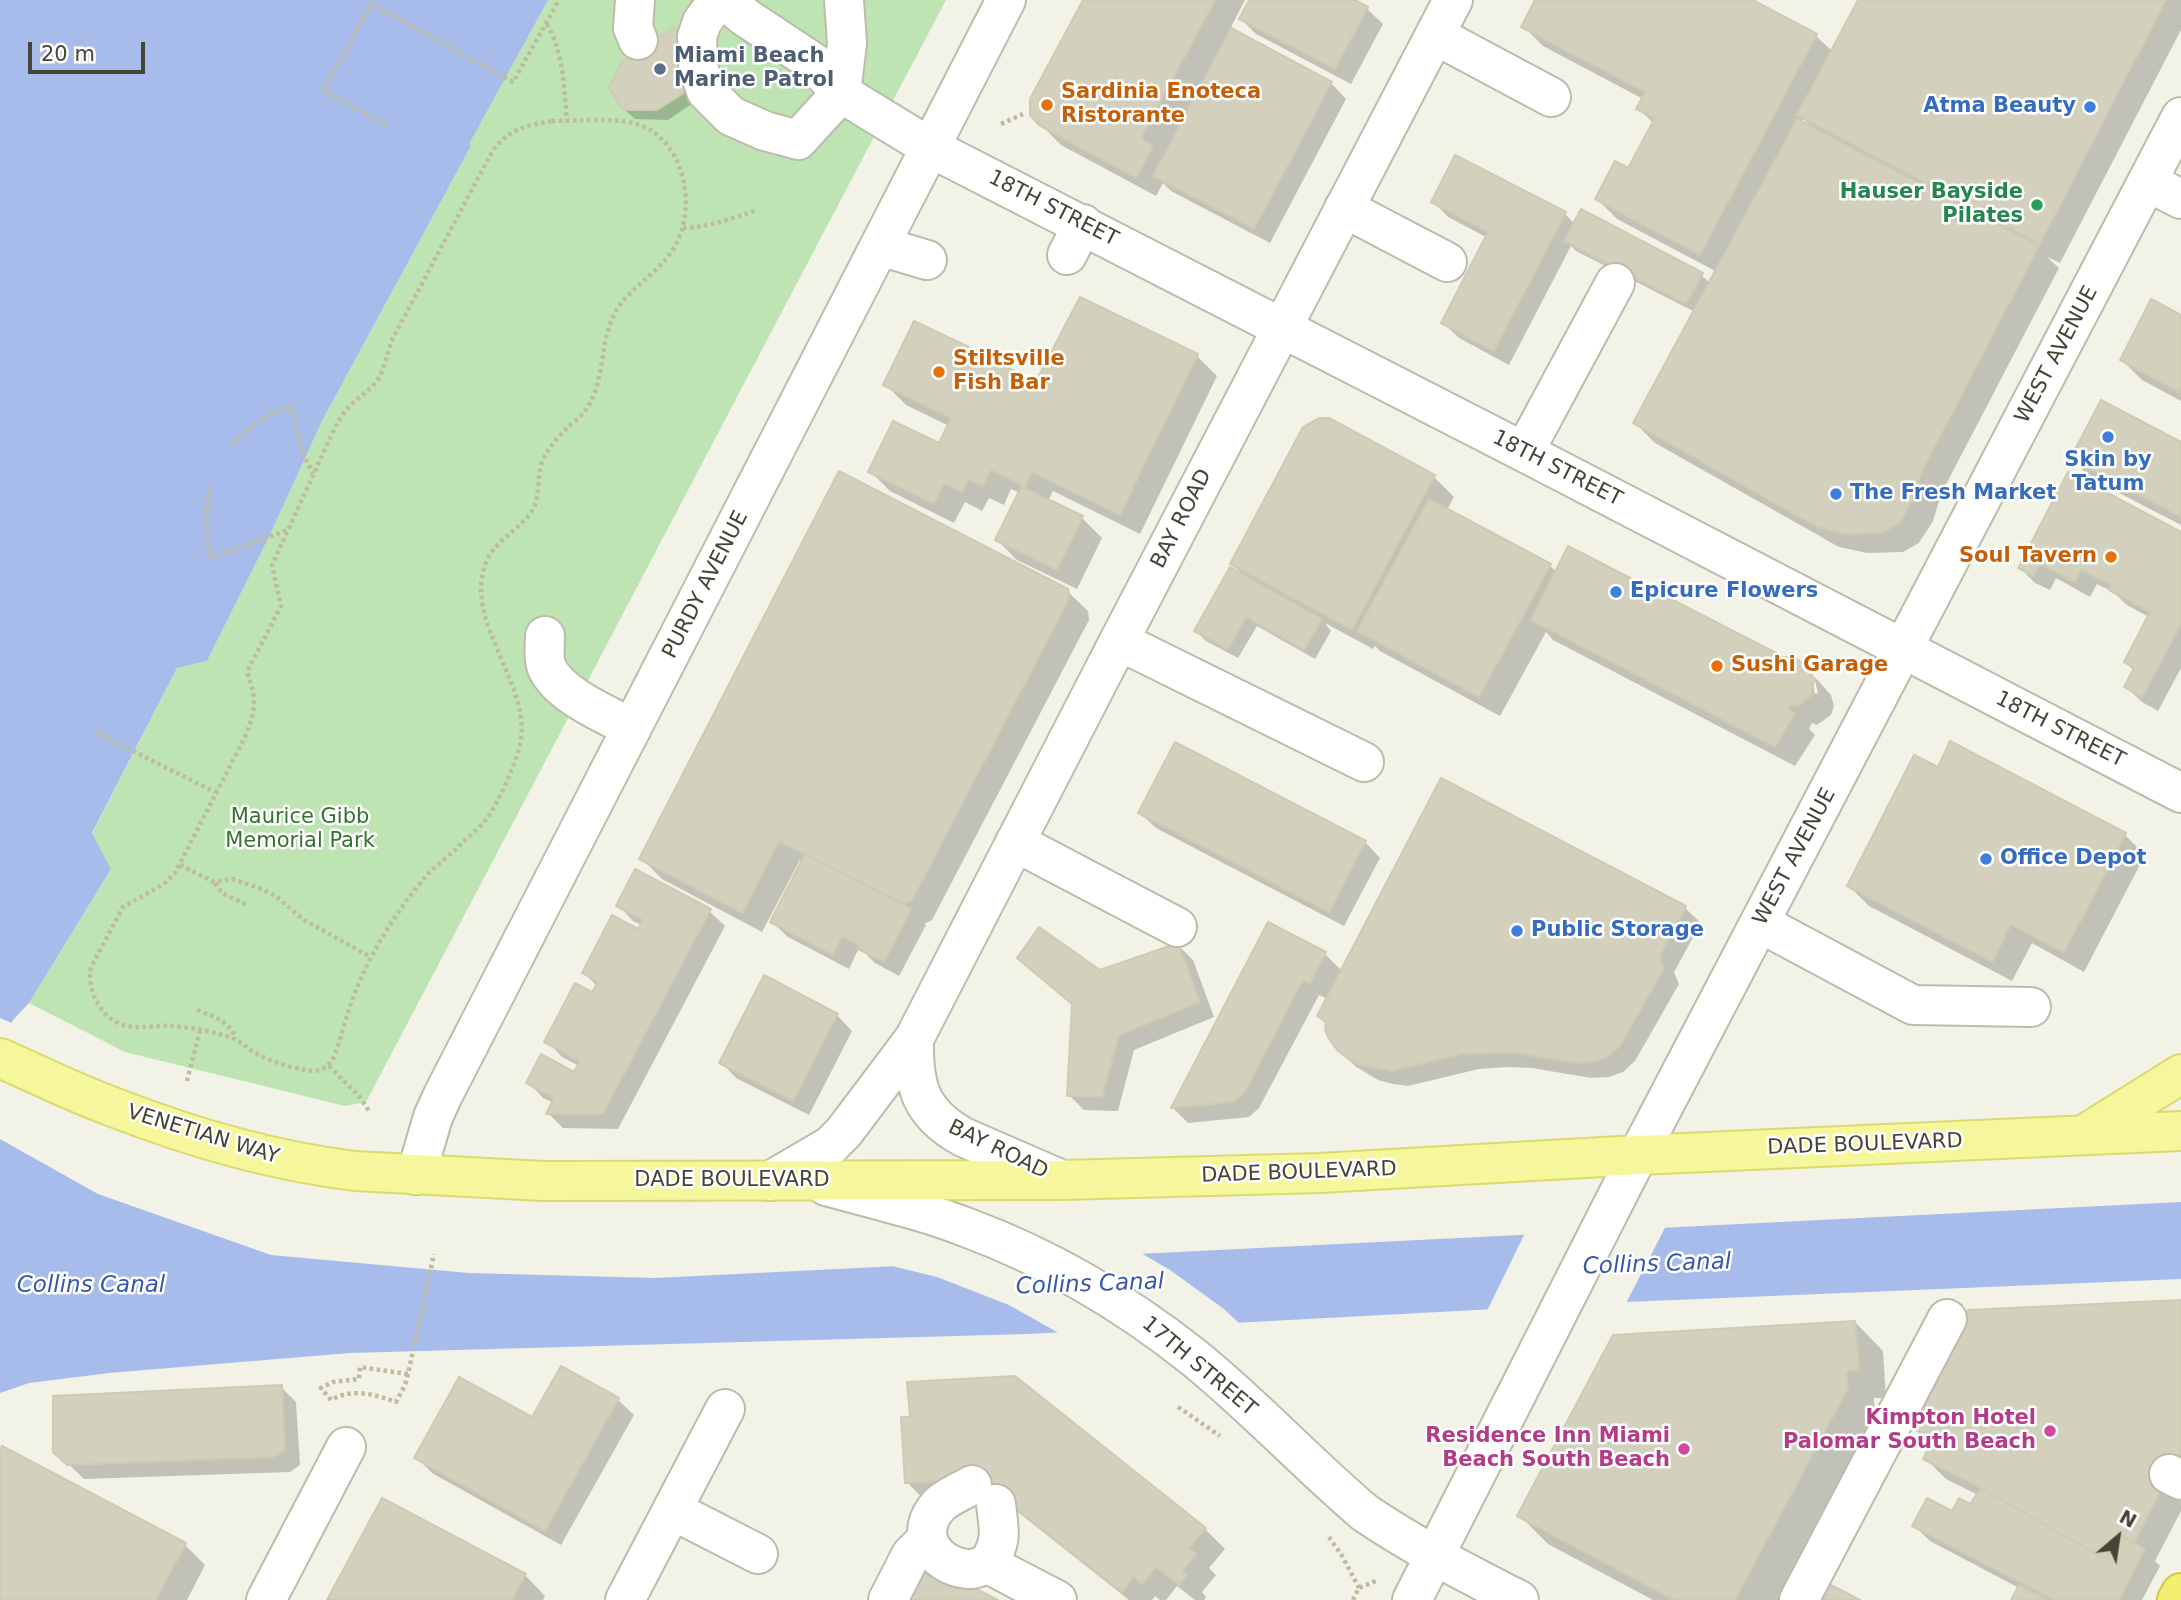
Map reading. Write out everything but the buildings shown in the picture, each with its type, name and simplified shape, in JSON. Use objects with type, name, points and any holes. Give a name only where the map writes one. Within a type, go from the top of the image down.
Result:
[{"type":"highway","points":[[2177,1600],[2181,1592]]},
{"type":"main road","name":"VENETIAN WAY","points":[[0,1058],[111,1107],[253,1152],[324,1167],[416,1175]]},
{"type":"main road","points":[[2082,1136],[2181,1074]]},
{"type":"main road","name":"DADE BOULEVARD","points":[[416,1175],[544,1181],[1062,1180],[1320,1173],[1638,1155],[2181,1132]]},
{"type":"street","points":[[635,0],[633,28],[638,40]]},
{"type":"street","points":[[718,0],[702,22],[697,37],[698,67],[706,91],[731,116],[765,131],[799,140],[841,93],[847,43],[844,0]]},
{"type":"street","name":"18TH STREET","points":[[725,0],[745,17],[813,62],[841,93],[1075,239],[1282,327],[2181,793]]},
{"type":"street","name":"PURDY AVENUE","points":[[416,1175],[443,1095],[1006,0]]},
{"type":"street","name":"BAY ROAD","points":[[789,1181],[844,1132],[914,1039],[1453,0]]},
{"type":"street","points":[[1435,35],[1550,97]]},
{"type":"street","name":"WEST AVENUE","points":[[1412,1600],[1638,1155],[2181,117]]},
{"type":"street","points":[[2148,182],[2181,199]]},
{"type":"street","points":[[1344,208],[1447,262]]},
{"type":"street","points":[[880,246],[927,260]]},
{"type":"street","points":[[1524,452],[1615,283]]},
{"type":"street","points":[[545,636],[546,667],[553,677],[583,701],[632,728]]},
{"type":"street","points":[[1119,641],[1364,762]]},
{"type":"street","points":[[1015,842],[1177,927]]},
{"type":"street","points":[[1760,923],[1913,1005],[2031,1007]]},
{"type":"street","name":"BAY ROAD","points":[[914,1039],[913,1068],[918,1089],[934,1117],[963,1137],[1062,1180]]},
{"type":"street","name":"17TH STREET","points":[[789,1181],[936,1216],[1029,1254],[1102,1293],[1195,1359],[1365,1513],[1435,1556],[1519,1600]]},
{"type":"street","points":[[1799,1600],[1947,1319]]},
{"type":"street","points":[[625,1600],[725,1409]]},
{"type":"street","points":[[266,1600],[346,1447]]},
{"type":"street","points":[[984,1494],[1000,1535],[997,1550],[988,1564],[970,1569],[951,1566],[935,1555],[927,1539],[928,1522],[939,1504],[984,1494]]},
{"type":"street","points":[[672,1510],[758,1554]]},
{"type":"street","points":[[888,1600],[911,1555],[927,1539]]},
{"type":"street","points":[[988,1564],[1057,1600]]},
{"type":"path","points":[[386,124],[323,91],[371,4],[513,82],[559,0]]},
{"type":"path","points":[[547,24],[556,42],[562,64],[567,121]]},
{"type":"path","points":[[1001,124],[1023,114]]},
{"type":"path","points":[[567,121],[628,121],[648,129],[666,142],[675,157],[685,187],[686,210],[676,245],[659,270],[622,303],[615,313],[606,336],[604,357],[595,391],[585,412],[550,447],[541,463],[534,508],[523,523],[505,537],[490,555],[481,577],[493,642],[518,699],[523,724],[519,747],[509,775],[489,816],[428,874],[383,934],[355,993],[334,1057],[323,1070],[312,1071],[286,1065],[255,1053],[236,1039],[200,1031],[174,1026],[124,1026],[113,1020],[97,1003],[90,988],[91,968],[123,906],[164,884],[180,865],[245,737],[255,705],[247,672],[281,606],[272,565],[339,420],[376,382],[392,340],[493,150],[504,136],[520,127],[567,121]]},
{"type":"path","points":[[683,228],[733,218],[757,210]]},
{"type":"path","points":[[232,444],[265,416],[290,406],[305,458],[313,475]]},
{"type":"path","points":[[210,487],[206,519],[211,557],[288,530]]},
{"type":"path","points":[[95,732],[215,792]]},
{"type":"path","points":[[180,865],[214,882],[222,893],[247,905]]},
{"type":"path","points":[[214,882],[233,880],[264,890],[304,920],[371,957]]},
{"type":"path","points":[[197,1010],[230,1027],[236,1039]]},
{"type":"path","points":[[187,1082],[200,1031]]},
{"type":"path","points":[[329,1066],[359,1096],[369,1111]]},
{"type":"path","points":[[408,1372],[360,1367],[359,1379],[333,1382],[321,1388],[331,1400],[340,1394],[354,1392],[396,1402],[405,1385],[408,1372],[434,1254]]},
{"type":"green space","name":"Maurice Gibb Memorial Park","points":[[548,0],[946,0],[366,1102],[345,1106],[125,1052],[29,1003],[111,869],[92,834],[177,668],[207,661],[269,537],[322,421],[471,146],[468,144]]},
{"type":"water","points":[[0,0],[548,0],[322,421],[269,537],[207,661],[177,668],[92,833],[111,869],[29,1003],[13,1020],[0,1048]]},
{"type":"water","name":"Collins Canal","points":[[0,1139],[98,1194],[271,1255],[469,1273],[656,1278],[2181,1202],[2181,1279],[1626,1302],[1027,1334],[350,1353],[109,1373],[29,1383],[0,1393]]},
{"type":"pier","points":[[0,1018],[14,1024],[0,1052]]},
{"type":"pier","points":[[1667,1224],[1625,1305],[1486,1313],[1526,1231]]},
{"type":"pier","points":[[1136,1250],[1170,1270],[1224,1309],[1242,1326],[1064,1336],[1009,1305],[937,1277],[880,1263]]},
{"type":"place","name":"Miami Beach Marine Patrol","points":[[660,69]]},
{"type":"place","name":"Sardinia Enoteca Ristorante","points":[[1047,105]]},
{"type":"place","name":"Atma Beauty","points":[[2090,107]]},
{"type":"place","name":"Hauser Bayside Pilates","points":[[2037,205]]},
{"type":"place","name":"Stiltsville Fish Bar","points":[[939,372]]},
{"type":"place","name":"Skin by Tatum","points":[[2108,437]]},
{"type":"place","name":"The Fresh Market","points":[[1836,494]]},
{"type":"place","name":"Soul Tavern","points":[[2111,557]]},
{"type":"place","name":"Epicure Flowers","points":[[1616,592]]},
{"type":"place","name":"Sushi Garage","points":[[1717,666]]},
{"type":"place","name":"Office Depot","points":[[1986,859]]},
{"type":"place","name":"Public Storage","points":[[1517,931]]},
{"type":"place","name":"Kimpton Hotel Palomar South Beach","points":[[2050,1431]]},
{"type":"place","name":"Residence Inn Miami Beach South Beach","points":[[1684,1449]]}]
